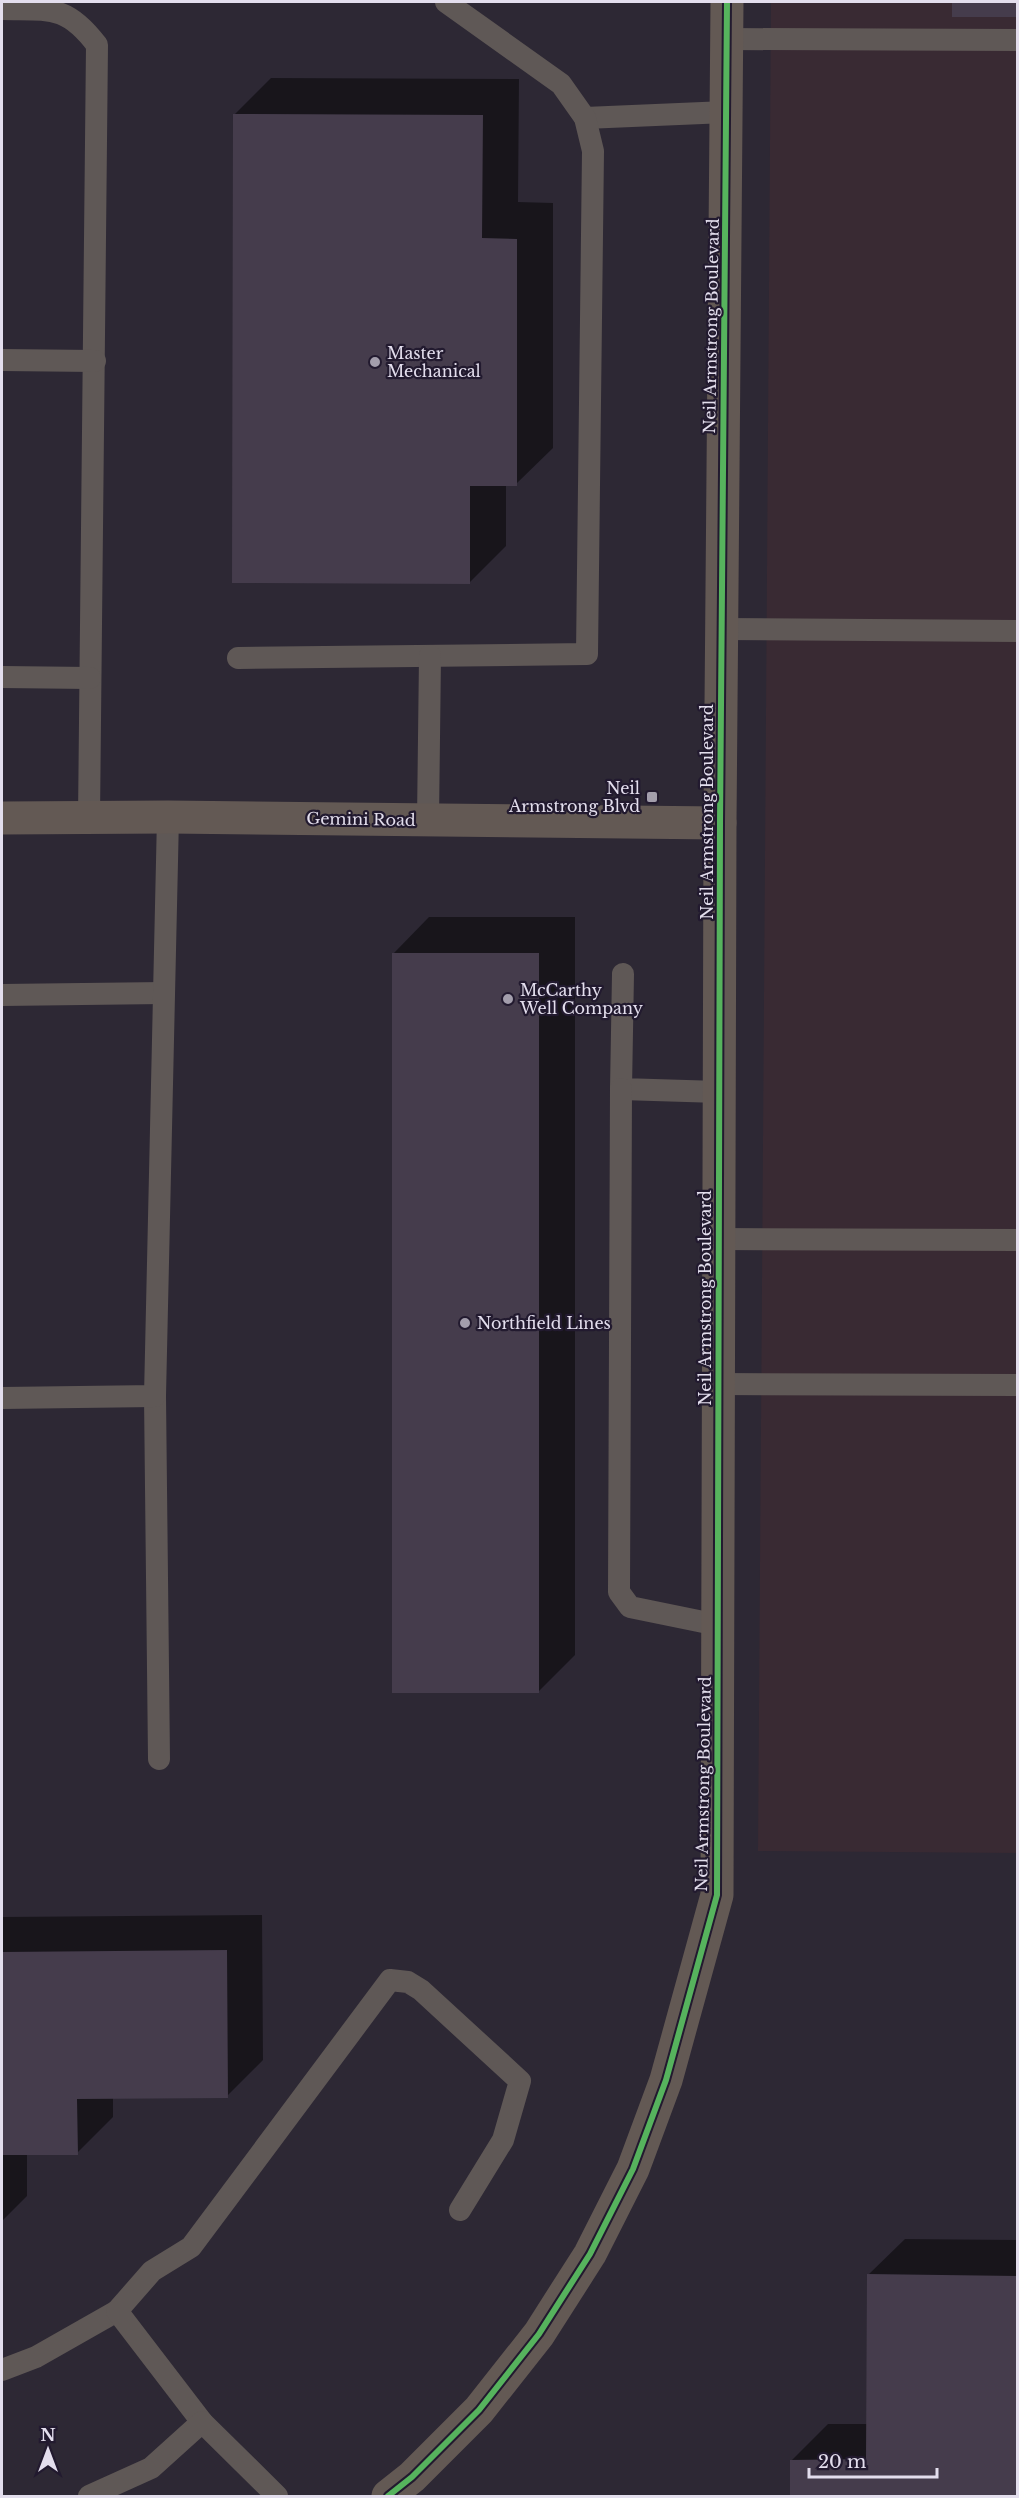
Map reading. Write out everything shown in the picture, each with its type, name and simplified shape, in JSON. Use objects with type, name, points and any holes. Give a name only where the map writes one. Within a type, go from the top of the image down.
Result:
[{"type":"street","name":"Neil Armstrong Boulevard","points":[[388,2496],[412,2477],[479,2410],[538,2334],[590,2254],[633,2169],[666,2080],[717,1895],[720,824],[727,2]]},
{"type":"street","name":"Gemini Road","points":[[2,818],[168,817],[720,824]]},
{"type":"lane","points":[[238,658],[587,654],[593,151],[585,118],[561,84],[446,2]]},
{"type":"lane","points":[[2,9],[55,10],[81,24],[97,45],[89,818]]},
{"type":"lane","points":[[727,39],[1017,40]]},
{"type":"lane","points":[[585,118],[726,112]]},
{"type":"lane","points":[[2,360],[95,361]]},
{"type":"lane","points":[[722,629],[1017,631]]},
{"type":"lane","points":[[428,820],[430,656]]},
{"type":"lane","points":[[2,676],[90,678]]},
{"type":"lane","points":[[159,1759],[155,1396],[168,817]]},
{"type":"lane","points":[[623,974],[619,1592],[630,1607],[717,1625]]},
{"type":"lane","points":[[2,995],[164,993]]},
{"type":"lane","points":[[621,1089],[719,1092]]},
{"type":"lane","points":[[718,1239],[1017,1240]]},
{"type":"lane","points":[[718,1384],[1017,1385]]},
{"type":"lane","points":[[2,1398],[155,1396]]},
{"type":"lane","points":[[2,2370],[36,2357],[117,2311],[152,2271],[191,2247],[390,1980],[408,1982],[421,1990],[520,2081],[503,2140],[460,2210]]},
{"type":"lane","points":[[117,2311],[202,2422],[277,2496]]},
{"type":"lane","points":[[89,2496],[151,2468],[202,2422]]},
{"type":"shaded area","points":[[771,2],[1017,2],[1017,1853],[758,1851]]},
{"type":"building","points":[[952,2],[1018,2],[1018,17],[952,17]]},
{"type":"building","name":"Master Mechanical","points":[[233,114],[483,115],[482,238],[517,239],[517,486],[470,486],[470,584],[232,583]]},
{"type":"building","name":"Northfield Lines","points":[[392,953],[539,953],[539,1693],[392,1693]]},
{"type":"building","points":[[227,1950],[228,2098],[77,2099],[78,2155],[2,2155],[2,1952]]},
{"type":"building","points":[[867,2274],[1018,2276],[1018,2496],[790,2496],[790,2460],[866,2459]]},
{"type":"cycle path","points":[[388,2496],[412,2477],[479,2410],[539,2334],[590,2254],[633,2169],[666,2080],[717,1895],[720,823],[727,2]]},
{"type":"place","name":"Master Mechanical","points":[[375,362]]},
{"type":"place","name":"Neil Armstrong Blvd","points":[[652,797]]},
{"type":"place","name":"McCarthy Well Company","points":[[508,999]]},
{"type":"place","name":"Northfield Lines","points":[[465,1323]]}]
